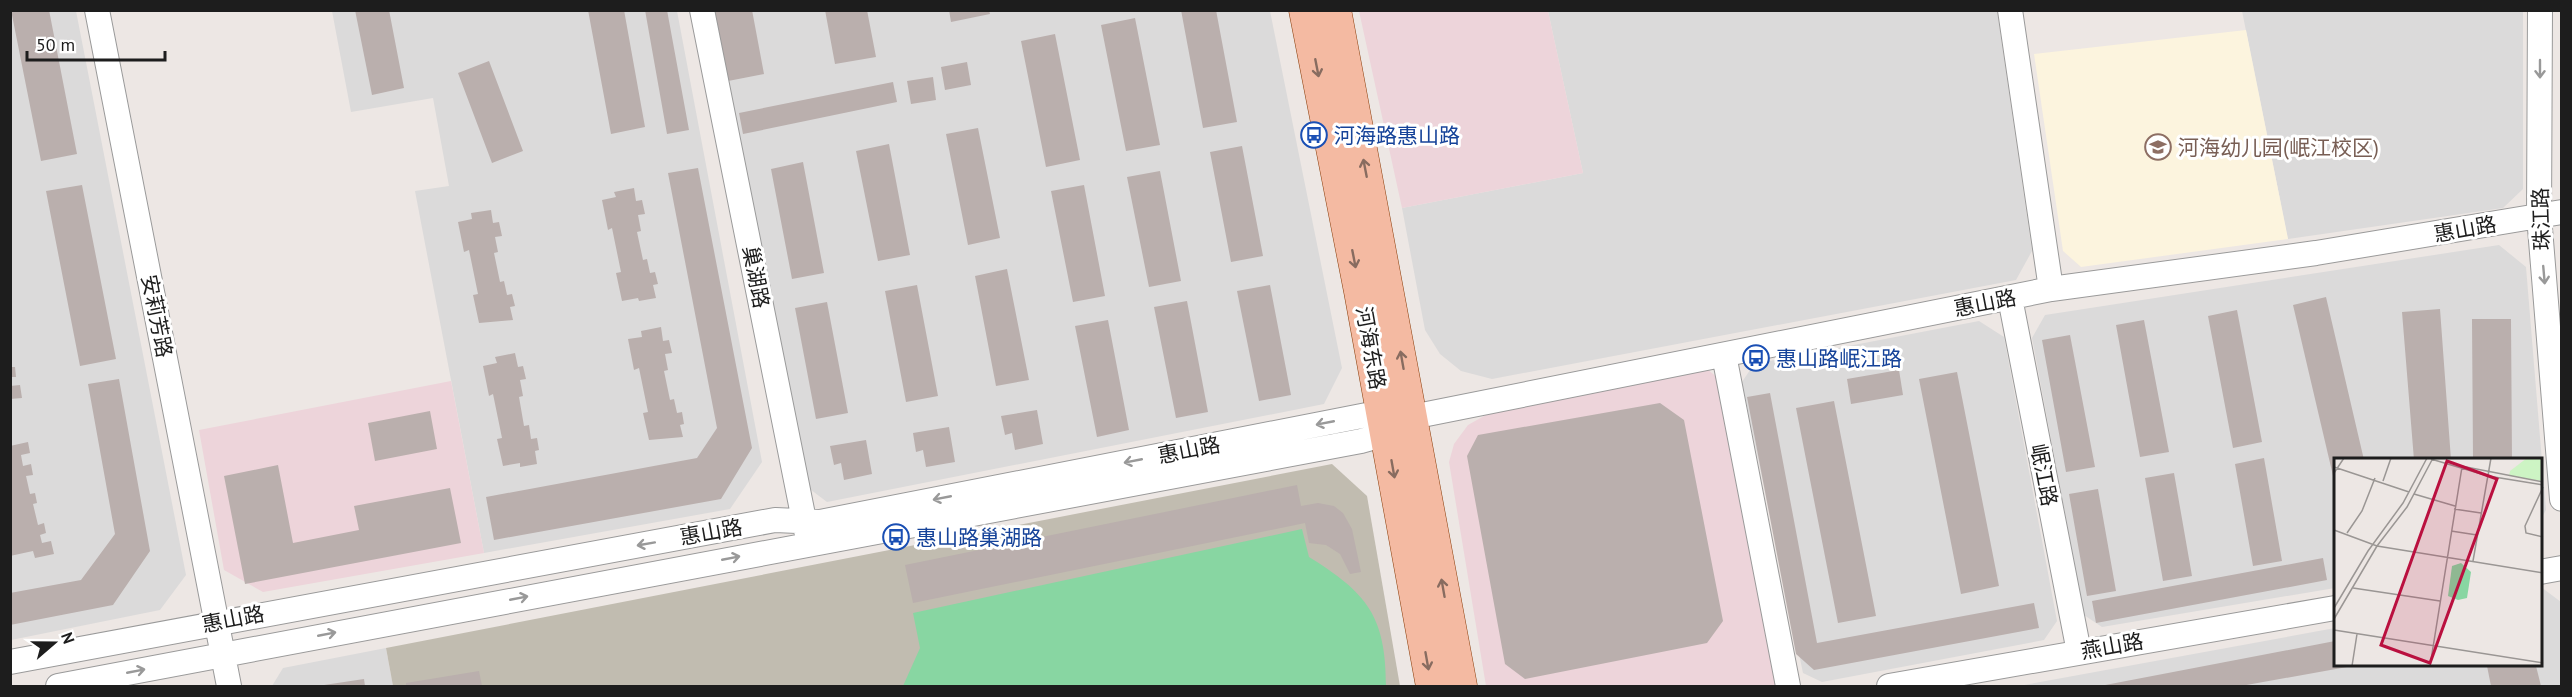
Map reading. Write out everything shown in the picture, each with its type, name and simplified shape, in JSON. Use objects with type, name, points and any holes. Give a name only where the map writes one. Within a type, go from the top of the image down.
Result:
[{"type":"main road","name":"河海东路","points":[[1305,10],[1394,421],[1461,687]]},
{"type":"main road","name":"河海东路","points":[[1335,10],[1432,687]]},
{"type":"street","name":"安莉芳路","points":[[97,10],[229,687]]},
{"type":"street","name":"巢湖路","points":[[702,10],[807,533]]},
{"type":"street","points":[[2010,10],[2051,290]]},
{"type":"street","name":"珠江路","points":[[2540,10],[2562,499]]},
{"type":"street","name":"惠山路","points":[[58,687],[807,533],[820,522],[1394,421],[2051,290],[2316,254],[2550,214]]},
{"type":"street","name":"岷江路","points":[[2010,298],[2079,652]]},
{"type":"street","points":[[1724,355],[1788,687]]},
{"type":"street","name":"惠山路","points":[[10,662],[775,520],[807,533]]},
{"type":"street","points":[[2542,572],[2562,568]]},
{"type":"street","name":"燕山路","points":[[1889,687],[2334,608]]},
{"type":"shaded area","points":[[11,11],[76,11],[186,575],[160,610],[11,640]]},
{"type":"shaded area","points":[[332,11],[677,11],[762,462],[730,509],[484,553],[415,191],[449,186],[433,98],[351,112]]},
{"type":"shaded area","points":[[707,11],[1270,11],[1342,368],[1324,404],[827,502],[794,477]]},
{"type":"shaded area","points":[[1359,11],[1548,11],[1583,173],[1402,208]]},
{"type":"shaded area","points":[[1548,11],[1997,11],[2032,251],[2016,280],[1492,379],[1461,371],[1440,354],[1425,330],[1402,208],[1583,173]]},
{"type":"shaded area","points":[[2242,11],[2523,11],[2523,189],[2503,208],[2288,239]]},
{"type":"shaded area","name":"河海幼儿园(岷江校区)","points":[[2246,30],[2288,239],[2081,267],[2063,251],[2034,54]]},
{"type":"shaded area","points":[[2499,245],[2526,267],[2542,458],[2334,458],[2334,588],[2102,627],[2084,615],[2032,338],[2045,315]]},
{"type":"shaded area","points":[[1979,321],[2004,337],[2057,621],[2044,640],[1822,682],[1803,673],[1742,382],[1754,364]]},
{"type":"shaded area","points":[[1706,368],[1726,385],[1782,676],[1774,686],[1486,686],[1449,462],[1454,444],[1468,425],[1493,411]]},
{"type":"shaded area","points":[[451,381],[484,553],[263,592],[224,570],[199,430]]},
{"type":"shaded area","points":[[2542,461],[2546,510],[2542,517]]},
{"type":"shaded area","points":[[1332,464],[1367,496],[1400,686],[393,686],[386,648]]},
{"type":"shaded area","points":[[2542,588],[2561,602],[2561,686],[2019,686],[2334,628],[2334,667],[2542,667]]},
{"type":"shaded area","points":[[386,648],[393,686],[272,686],[283,668]]},
{"type":"green space","points":[[1302,529],[1309,557],[1346,582],[1369,609],[1382,641],[1386,686],[903,686],[920,648],[913,613]]},
{"type":"building","points":[[11,10],[49,10],[77,154],[41,161]]},
{"type":"building","points":[[355,10],[389,10],[404,88],[372,95]]},
{"type":"building","points":[[588,10],[624,10],[645,127],[611,134]]},
{"type":"building","points":[[645,10],[667,10],[689,130],[667,134]]},
{"type":"building","points":[[709,10],[752,10],[764,74],[723,82]]},
{"type":"building","points":[[825,10],[867,10],[876,57],[835,64]]},
{"type":"building","points":[[949,10],[989,10],[990,14],[951,22]]},
{"type":"building","points":[[1181,10],[1216,10],[1237,122],[1203,128]]},
{"type":"building","points":[[1135,18],[1160,145],[1126,151],[1101,25]]},
{"type":"building","points":[[1055,34],[1080,160],[1046,167],[1021,41]]},
{"type":"building","points":[[489,61],[523,151],[492,163],[458,73]]},
{"type":"building","points":[[967,62],[971,85],[945,90],[941,67]]},
{"type":"building","points":[[933,77],[936,100],[911,104],[907,81]]},
{"type":"building","points":[[893,82],[897,102],[743,134],[739,113]]},
{"type":"building","points":[[978,128],[1000,238],[968,245],[946,134]]},
{"type":"building","points":[[889,144],[910,255],[878,261],[856,151]]},
{"type":"building","points":[[1242,146],[1263,256],[1231,262],[1210,152]]},
{"type":"building","points":[[803,162],[824,273],[792,279],[771,169]]},
{"type":"building","points":[[698,168],[752,448],[721,499],[494,540],[486,497],[697,458],[717,428],[668,173]]},
{"type":"building","points":[[1160,171],[1181,281],[1149,287],[1127,177]]},
{"type":"building","points":[[82,185],[116,359],[80,366],[46,191]]},
{"type":"building","points":[[1084,185],[1105,296],[1073,302],[1051,191]]},
{"type":"building","points":[[634,188],[636,201],[642,200],[645,214],[638,215],[641,231],[637,232],[643,260],[647,259],[650,273],[655,272],[658,284],[653,285],[656,298],[622,301],[616,273],[621,272],[612,228],[608,230],[602,200],[616,197],[614,192]]},
{"type":"building","points":[[491,210],[493,223],[499,222],[502,236],[495,237],[498,252],[494,253],[500,282],[504,281],[507,295],[512,294],[515,306],[510,307],[513,320],[479,323],[473,295],[478,294],[469,250],[464,252],[458,222],[472,219],[471,213]]},
{"type":"building","points":[[1007,269],[1029,380],[996,386],[975,276]]},
{"type":"building","points":[[917,285],[938,396],[906,402],[885,291]]},
{"type":"building","points":[[1270,285],[1291,395],[1259,401],[1237,291]]},
{"type":"building","points":[[2326,297],[2364,458],[2334,458],[2334,480],[2293,305]]},
{"type":"building","points":[[1187,301],[1208,412],[1176,418],[1154,307]]},
{"type":"building","points":[[827,302],[848,413],[816,419],[795,308]]},
{"type":"building","points":[[2440,309],[2451,458],[2414,458],[2402,312]]},
{"type":"building","points":[[2237,310],[2262,442],[2233,448],[2208,316]]},
{"type":"building","points":[[2472,319],[2511,319],[2512,458],[2473,458]]},
{"type":"building","points":[[1108,320],[1129,430],[1097,437],[1075,326]]},
{"type":"building","points":[[2144,320],[2169,452],[2140,457],[2116,325]]},
{"type":"building","points":[[661,327],[663,341],[669,340],[672,353],[665,354],[668,370],[664,371],[670,400],[674,399],[677,413],[682,412],[684,424],[680,425],[683,437],[649,440],[643,413],[648,412],[639,368],[634,370],[628,339],[642,337],[641,331]]},
{"type":"building","points":[[2070,335],[2095,467],[2066,472],[2042,340]]},
{"type":"building","points":[[515,353],[518,367],[523,366],[526,379],[520,380],[523,396],[519,397],[524,426],[529,425],[531,439],[537,438],[539,450],[535,451],[537,464],[520,467],[520,463],[503,466],[497,439],[502,438],[493,394],[489,396],[483,366],[497,363],[495,357]]},
{"type":"building","points":[[10,367],[15,367],[16,377],[10,377]]},
{"type":"building","points":[[1899,370],[1903,395],[1851,404],[1847,379]]},
{"type":"building","points":[[1957,372],[1999,586],[1961,594],[1919,379]]},
{"type":"building","points":[[119,379],[150,551],[113,605],[10,625],[10,593],[81,580],[115,534],[88,384]]},
{"type":"building","points":[[20,385],[22,398],[10,399],[10,386]]},
{"type":"building","points":[[1770,393],[1817,643],[2034,603],[2039,628],[1814,670],[1796,654],[1747,397]]},
{"type":"building","points":[[1834,401],[1876,616],[1838,623],[1796,408]]},
{"type":"building","points":[[1660,403],[1684,420],[1723,621],[1707,643],[1525,679],[1505,664],[1467,456],[1478,435]]},
{"type":"building","points":[[1037,410],[1043,444],[1015,450],[1012,433],[1005,435],[1001,416]]},
{"type":"building","points":[[430,411],[437,449],[375,461],[368,423]]},
{"type":"building","points":[[949,427],[955,462],[926,467],[923,450],[916,452],[913,433]]},
{"type":"building","points":[[866,440],[872,474],[844,480],[841,463],[834,465],[830,446]]},
{"type":"building","points":[[28,442],[30,453],[21,455],[23,466],[31,464],[33,475],[26,476],[30,494],[35,493],[37,503],[33,504],[38,525],[44,523],[46,533],[40,535],[42,543],[51,541],[54,554],[35,558],[33,551],[10,556],[10,446]]},
{"type":"building","points":[[2264,458],[2282,561],[2253,566],[2235,464]]},
{"type":"building","points":[[278,465],[293,543],[359,530],[354,506],[450,488],[461,543],[245,584],[224,476]]},
{"type":"building","points":[[2174,473],[2192,576],[2163,581],[2145,478]]},
{"type":"building","points":[[1297,485],[1301,506],[1318,503],[1334,506],[1343,513],[1352,529],[1361,572],[1350,574],[1340,554],[1326,545],[1309,543],[1305,523],[913,603],[905,565]]},
{"type":"building","points":[[2098,489],[2116,591],[2087,596],[2069,494]]},
{"type":"building","points":[[2323,558],[2327,580],[2096,623],[2092,601]]},
{"type":"building","points":[[2334,641],[2334,667],[2347,667],[2241,686],[2100,686]]},
{"type":"building","points":[[2487,667],[2536,667],[2541,686],[2491,686]]},
{"type":"building","points":[[479,671],[482,686],[406,686],[406,683]]},
{"type":"building","points":[[364,679],[365,686],[324,686],[324,685]]},
{"type":"place","name":"河海路惠山路","points":[[1314,135]]},
{"type":"place","name":"河海幼儿园(岷江校区)","points":[[2158,147]]},
{"type":"place","name":"惠山路岷江路","points":[[1756,358]]},
{"type":"place","name":"惠山路巢湖路","points":[[896,537]]}]
